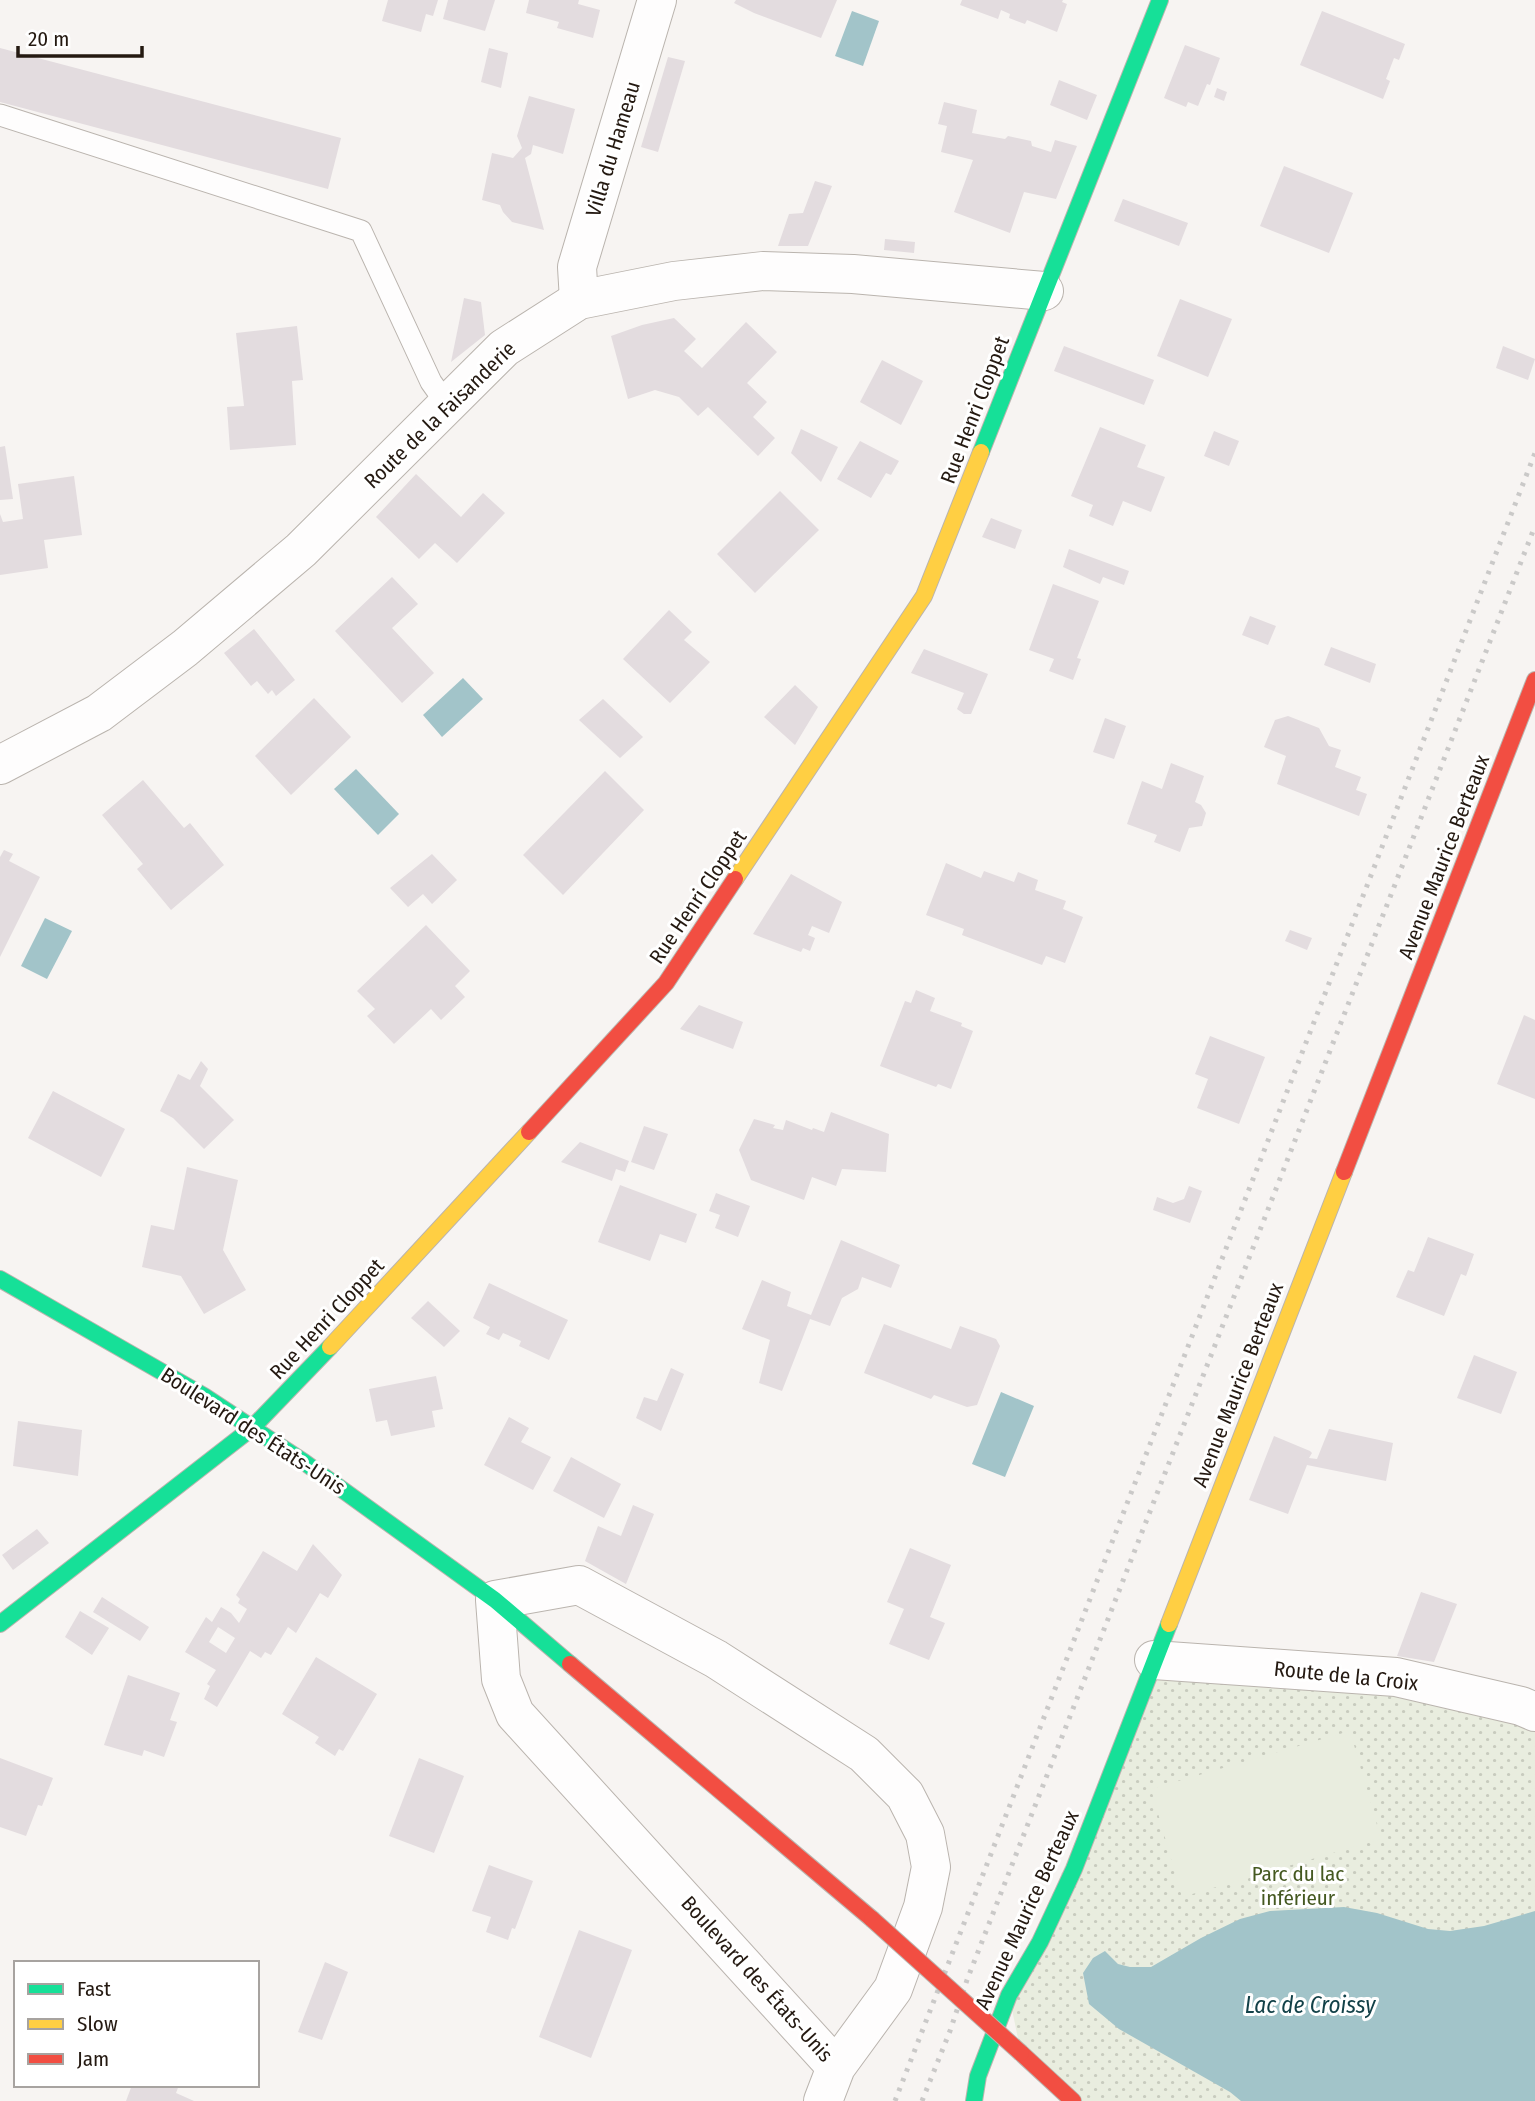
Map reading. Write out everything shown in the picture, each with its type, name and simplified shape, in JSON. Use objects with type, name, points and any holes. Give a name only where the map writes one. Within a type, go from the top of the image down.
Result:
[{"type":"street","name":"Villa du Hameau","points":[[579,300],[577,267],[657,0]]},
{"type":"street","name":"Rue Henri Cloppet","points":[[0,1624],[252,1428],[301,1379],[666,983],[924,596],[1160,0]]},
{"type":"street","name":"Route de la Faisanderie","points":[[0,765],[99,713],[185,648],[301,550],[504,348],[579,300],[674,281],[763,271],[853,274],[1044,292]]},
{"type":"street","name":"Avenue Maurice Berteaux","points":[[974,2101],[978,2076],[1009,1995],[1040,1942],[1074,1869],[1535,680]]},
{"type":"street","name":"Boulevard des États-Unis","points":[[0,1279],[204,1396],[304,1462],[495,1600],[872,1919],[1073,2101]]},
{"type":"street","name":"Boulevard des États-Unis","points":[[579,1585],[716,1659],[864,1754],[905,1795],[926,1834],[931,1867],[923,1907],[893,1989],[830,2084],[516,1714],[500,1679],[495,1600],[579,1585]]},
{"type":"street","name":"Route de la Croix","points":[[1154,1660],[1396,1678],[1521,1706],[1535,1712]]},
{"type":"lane","points":[[0,116],[361,231],[431,382],[448,406]]},
{"type":"green space","name":"Parc du lac inférieur","points":[[1154,1660],[1535,1712],[1535,2101],[1073,2101],[1021,2053],[1009,1995]]},
{"type":"green space","points":[[1350,1731],[1381,1839],[1182,1897],[1151,1789]]},
{"type":"water","points":[[852,11],[879,21],[863,66],[835,56]]},
{"type":"water","points":[[463,678],[483,699],[442,737],[423,715]]},
{"type":"water","points":[[356,769],[399,814],[378,835],[334,789]]},
{"type":"water","points":[[45,918],[72,931],[47,979],[21,966]]},
{"type":"water","points":[[1001,1392],[1034,1406],[1005,1477],[972,1464]]},
{"type":"water","name":"Lac de Croissy","points":[[1344,1907],[1377,1913],[1428,1929],[1450,1931],[1484,1926],[1535,1911],[1535,2101],[1241,2101],[1230,2092],[1119,2029],[1089,2004],[1083,1973],[1093,1958],[1105,1951],[1118,1964],[1151,1967],[1240,1919],[1270,1911]]},
{"type":"building","points":[[388,0],[438,0],[433,16],[426,14],[421,32],[382,21]]},
{"type":"building","points":[[448,0],[495,0],[485,31],[443,19]]},
{"type":"building","points":[[529,0],[579,0],[578,4],[600,10],[593,38],[557,28],[559,22],[526,13]]},
{"type":"building","points":[[736,0],[837,0],[821,38],[754,13],[734,3]]},
{"type":"building","points":[[962,0],[1063,0],[1062,2],[1067,4],[1057,32],[1027,20],[1025,24],[1009,18],[1010,14],[1001,10],[998,19],[960,5]]},
{"type":"building","points":[[1322,11],[1405,44],[1399,60],[1394,58],[1386,79],[1390,81],[1383,99],[1300,65]]},
{"type":"building","points":[[1185,45],[1220,58],[1210,85],[1207,84],[1198,106],[1188,102],[1186,107],[1164,98]]},
{"type":"building","points":[[0,48],[341,138],[328,189],[0,102]]},
{"type":"building","points":[[489,48],[508,53],[501,88],[481,82]]},
{"type":"building","points":[[668,57],[685,61],[658,152],[641,147]]},
{"type":"building","points":[[1059,80],[1097,95],[1087,120],[1050,105]]},
{"type":"building","points":[[1217,88],[1227,92],[1224,101],[1214,97]]},
{"type":"building","points":[[529,96],[575,109],[563,154],[533,145],[531,154],[525,158],[544,230],[512,222],[500,205],[482,200],[492,153],[513,158],[522,148],[517,136]]},
{"type":"building","points":[[944,102],[977,110],[972,133],[1031,141],[1032,146],[1051,152],[1055,140],[1077,146],[1056,199],[1024,192],[1010,233],[954,212],[973,160],[941,152],[947,126],[938,124]]},
{"type":"building","points":[[1284,166],[1353,193],[1329,253],[1260,226]]},
{"type":"building","points":[[815,181],[832,186],[808,246],[778,246],[789,214],[803,213]]},
{"type":"building","points":[[1123,199],[1188,223],[1179,246],[1114,221]]},
{"type":"building","points":[[885,239],[915,242],[914,253],[884,250]]},
{"type":"building","points":[[464,298],[481,302],[485,335],[451,362]]},
{"type":"building","points":[[1180,299],[1232,319],[1208,377],[1157,356]]},
{"type":"building","points":[[674,318],[696,339],[684,351],[702,368],[746,322],[777,352],[747,383],[767,402],[753,417],[775,438],[758,456],[708,407],[698,416],[679,397],[655,390],[628,399],[611,336]]},
{"type":"building","points":[[297,326],[303,380],[292,381],[296,445],[230,450],[227,407],[244,406],[236,333]]},
{"type":"building","points":[[1064,346],[1154,380],[1144,405],[1054,371]]},
{"type":"building","points":[[1503,346],[1535,359],[1528,380],[1496,368]]},
{"type":"building","points":[[882,360],[923,381],[901,425],[860,402]]},
{"type":"building","points":[[1100,427],[1146,445],[1137,467],[1165,477],[1151,512],[1123,501],[1113,526],[1089,516],[1093,505],[1071,496]]},
{"type":"building","points":[[801,429],[838,447],[821,482],[791,453]]},
{"type":"building","points":[[1214,431],[1239,441],[1229,466],[1204,456]]},
{"type":"building","points":[[860,441],[899,461],[891,475],[886,473],[871,498],[837,479]]},
{"type":"building","points":[[5,446],[13,499],[0,500],[0,447]]},
{"type":"building","points":[[416,474],[461,517],[483,493],[505,513],[457,563],[435,543],[419,559],[376,517]]},
{"type":"building","points":[[74,476],[82,535],[44,540],[48,568],[0,575],[0,514],[3,522],[23,519],[18,484]]},
{"type":"building","points":[[780,491],[819,530],[755,593],[717,554]]},
{"type":"building","points":[[991,518],[1022,530],[1015,549],[982,537]]},
{"type":"building","points":[[1069,549],[1129,571],[1124,585],[1103,577],[1100,584],[1063,567]]},
{"type":"building","points":[[392,577],[418,604],[392,628],[434,673],[402,703],[335,631]]},
{"type":"building","points":[[1053,584],[1099,601],[1077,658],[1081,659],[1073,680],[1049,671],[1054,659],[1029,650]]},
{"type":"building","points":[[669,610],[692,632],[684,640],[710,662],[670,703],[623,659]]},
{"type":"building","points":[[1250,616],[1276,626],[1268,645],[1242,635]]},
{"type":"building","points":[[254,629],[295,680],[276,696],[272,690],[268,694],[257,681],[251,686],[224,653]]},
{"type":"building","points":[[1331,647],[1376,664],[1370,683],[1324,665]]},
{"type":"building","points":[[924,649],[988,674],[971,714],[964,714],[957,709],[964,693],[911,673]]},
{"type":"building","points":[[795,685],[818,707],[795,745],[764,717]]},
{"type":"building","points":[[314,698],[351,737],[291,795],[255,756]]},
{"type":"building","points":[[603,699],[643,737],[620,758],[579,720]]},
{"type":"building","points":[[1288,716],[1319,728],[1329,746],[1341,750],[1335,767],[1361,777],[1356,790],[1367,794],[1359,816],[1277,784],[1286,756],[1264,747],[1275,720]]},
{"type":"building","points":[[1105,718],[1126,726],[1114,759],[1093,752]]},
{"type":"building","points":[[1171,763],[1204,776],[1195,802],[1201,805],[1206,813],[1202,826],[1189,828],[1180,852],[1154,842],[1157,835],[1127,824],[1142,781],[1162,789]]},
{"type":"building","points":[[605,771],[644,810],[563,895],[523,855]]},
{"type":"building","points":[[143,780],[184,828],[190,823],[224,865],[171,910],[137,869],[143,864],[102,815]]},
{"type":"building","points":[[4,850],[13,854],[9,861],[40,877],[0,957],[0,857]]},
{"type":"building","points":[[432,854],[457,880],[432,904],[423,894],[408,907],[390,888]]},
{"type":"building","points":[[946,863],[981,878],[984,871],[1014,882],[1018,872],[1038,880],[1035,890],[1066,901],[1063,909],[1083,917],[1065,963],[1046,956],[1042,965],[962,935],[964,929],[926,915]]},
{"type":"building","points":[[791,874],[842,902],[829,933],[812,926],[808,935],[815,938],[810,951],[803,948],[801,952],[753,934]]},
{"type":"building","points":[[426,925],[470,971],[455,986],[465,997],[441,1020],[431,1009],[394,1044],[367,1016],[375,1009],[357,991]]},
{"type":"building","points":[[1290,930],[1312,938],[1307,950],[1285,941]]},
{"type":"building","points":[[916,990],[935,998],[930,1011],[962,1023],[961,1026],[973,1031],[951,1089],[938,1084],[936,1087],[880,1066],[905,1001],[911,1003]]},
{"type":"building","points":[[699,1005],[743,1022],[733,1049],[680,1029]]},
{"type":"building","points":[[1524,1015],[1535,1020],[1535,1099],[1497,1084]]},
{"type":"building","points":[[1210,1036],[1265,1057],[1239,1124],[1197,1108],[1208,1079],[1195,1074]]},
{"type":"building","points":[[201,1061],[208,1069],[200,1086],[234,1120],[204,1149],[173,1118],[160,1111],[178,1074],[190,1080]]},
{"type":"building","points":[[53,1091],[125,1129],[101,1177],[28,1138]]},
{"type":"building","points":[[831,1112],[889,1134],[886,1172],[842,1169],[836,1186],[812,1177],[804,1200],[751,1180],[739,1150],[754,1119],[783,1130],[786,1120],[824,1132]]},
{"type":"building","points":[[644,1126],[668,1134],[654,1170],[631,1162]]},
{"type":"building","points":[[580,1142],[629,1161],[625,1172],[616,1169],[612,1181],[561,1162]]},
{"type":"building","points":[[187,1167],[238,1180],[223,1250],[246,1290],[204,1314],[181,1276],[142,1267],[151,1225],[174,1230]]},
{"type":"building","points":[[620,1185],[697,1214],[686,1243],[660,1234],[650,1261],[598,1242]]},
{"type":"building","points":[[1189,1186],[1202,1191],[1190,1223],[1153,1210],[1157,1197],[1173,1203],[1184,1199]]},
{"type":"building","points":[[716,1193],[750,1206],[738,1237],[715,1228],[720,1215],[709,1211]]},
{"type":"building","points":[[1428,1237],[1474,1254],[1466,1276],[1461,1274],[1444,1316],[1396,1297],[1408,1270],[1414,1272]]},
{"type":"building","points":[[841,1240],[900,1265],[891,1288],[862,1277],[858,1289],[842,1298],[830,1326],[810,1319],[782,1391],[759,1383],[770,1340],[742,1329],[762,1280],[791,1292],[787,1306],[811,1315]]},
{"type":"building","points":[[489,1283],[568,1320],[549,1360],[519,1346],[521,1341],[503,1333],[499,1340],[486,1334],[490,1327],[473,1318]]},
{"type":"building","points":[[428,1301],[460,1331],[444,1347],[411,1318]]},
{"type":"building","points":[[884,1324],[951,1349],[960,1326],[996,1339],[1000,1346],[977,1405],[967,1407],[934,1395],[931,1399],[864,1373]]},
{"type":"building","points":[[1474,1355],[1517,1372],[1501,1414],[1457,1398]]},
{"type":"building","points":[[671,1368],[684,1374],[661,1431],[636,1418],[644,1397],[657,1401]]},
{"type":"building","points":[[436,1376],[443,1409],[432,1411],[435,1427],[391,1436],[387,1420],[376,1422],[369,1389]]},
{"type":"building","points":[[509,1417],[529,1428],[521,1442],[551,1457],[533,1490],[484,1465]]},
{"type":"building","points":[[18,1421],[82,1430],[78,1476],[13,1466]]},
{"type":"building","points":[[1329,1429],[1393,1443],[1386,1481],[1307,1465],[1288,1514],[1249,1500],[1274,1436],[1310,1451],[1312,1453],[1309,1458],[1317,1459]]},
{"type":"building","points":[[571,1457],[621,1484],[604,1518],[553,1491]]},
{"type":"building","points":[[633,1505],[654,1514],[626,1584],[585,1561],[598,1526],[621,1536]]},
{"type":"building","points":[[37,1529],[49,1543],[13,1570],[2,1555]]},
{"type":"building","points":[[313,1544],[342,1575],[328,1598],[320,1593],[296,1633],[288,1627],[271,1655],[265,1652],[261,1658],[250,1651],[217,1707],[204,1699],[210,1686],[207,1684],[216,1670],[185,1652],[206,1617],[212,1622],[221,1607],[231,1613],[239,1623],[247,1609],[238,1603],[240,1599],[236,1595],[263,1551],[297,1571]],"holes":[[[218,1627],[235,1638],[226,1653],[209,1642]]]},
{"type":"building","points":[[910,1548],[951,1565],[930,1617],[945,1623],[929,1660],[889,1644],[904,1609],[887,1602]]},
{"type":"building","points":[[1421,1592],[1457,1604],[1434,1662],[1397,1656]]},
{"type":"building","points":[[102,1597],[149,1627],[140,1641],[93,1612]]},
{"type":"building","points":[[80,1611],[109,1628],[92,1655],[65,1637]]},
{"type":"building","points":[[316,1657],[377,1694],[343,1751],[339,1749],[335,1756],[315,1743],[319,1737],[282,1714]]},
{"type":"building","points":[[128,1675],[180,1693],[170,1720],[177,1722],[164,1757],[144,1750],[142,1756],[104,1745]]},
{"type":"building","points":[[0,1758],[53,1778],[42,1806],[38,1805],[26,1836],[0,1827]]},
{"type":"building","points":[[419,1758],[464,1776],[434,1853],[389,1836]]},
{"type":"building","points":[[489,1865],[533,1881],[515,1929],[512,1928],[508,1940],[486,1932],[491,1917],[472,1911]]},
{"type":"building","points":[[579,1930],[632,1950],[591,2058],[539,2037]]},
{"type":"building","points":[[325,1962],[348,1972],[322,2040],[298,2032]]},
{"type":"building","points":[[131,2087],[178,2087],[176,2093],[194,2101],[126,2101]]},
{"type":"railway","points":[[895,2101],[1535,453]]},
{"type":"railway","points":[[922,2101],[1535,526]]},
{"type":"traffic: fast","points":[[981,452],[1160,0]]},
{"type":"traffic: fast","points":[[0,1279],[204,1396],[304,1462],[495,1600],[570,1664]]},
{"type":"traffic: fast","points":[[0,1624],[252,1428],[330,1347]]},
{"type":"traffic: fast","points":[[974,2101],[978,2076],[1009,1995],[1040,1942],[1074,1869],[1169,1624]]},
{"type":"traffic: slow","points":[[735,879],[924,596],[981,452]]},
{"type":"traffic: slow","points":[[330,1347],[529,1132]]},
{"type":"traffic: slow","points":[[1169,1624],[1344,1172]]},
{"type":"traffic: jam","points":[[1344,1172],[1535,680]]},
{"type":"traffic: jam","points":[[529,1132],[666,983],[735,879]]},
{"type":"traffic: jam","points":[[570,1664],[872,1919]]},
{"type":"traffic: jam","points":[[872,1919],[1021,2053]]},
{"type":"traffic: jam","points":[[1021,2053],[1073,2101]]}]
